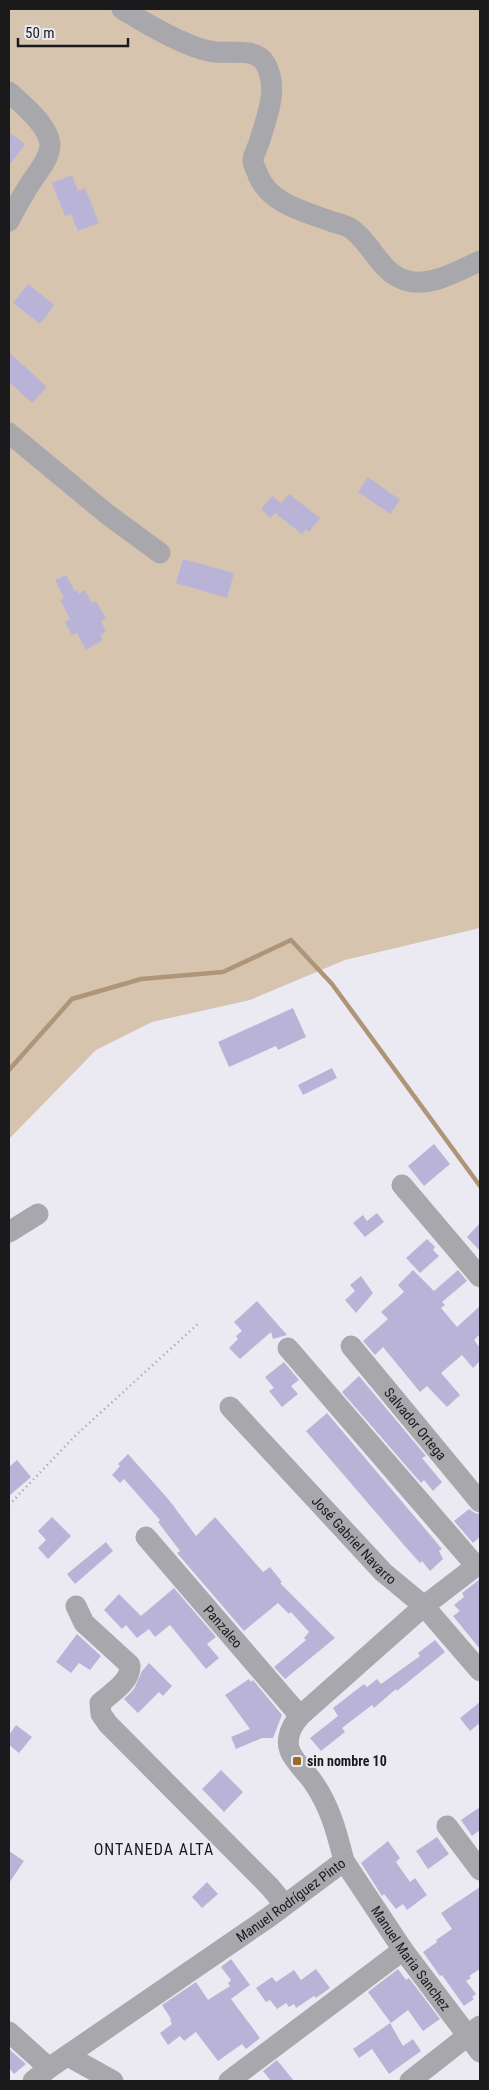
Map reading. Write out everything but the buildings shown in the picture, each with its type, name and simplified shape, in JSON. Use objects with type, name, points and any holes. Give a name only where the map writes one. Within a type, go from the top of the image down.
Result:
[{"type":"street","points":[[122,9],[145,23],[197,47],[214,52],[254,54],[264,62],[270,80],[272,99],[253,162],[261,182],[275,197],[296,208],[353,230],[378,261],[393,275],[410,282],[429,281],[480,261]]},
{"type":"street","points":[[9,92],[34,115],[46,132],[50,146],[45,161],[28,186],[9,221]]},
{"type":"street","points":[[9,433],[107,514],[160,553]]},
{"type":"street","points":[[402,1185],[480,1276]]},
{"type":"street","points":[[9,1232],[38,1214]]},
{"type":"street","name":"Salvador Ortega","points":[[352,1346],[480,1502]]},
{"type":"street","points":[[288,1348],[478,1564]]},
{"type":"street","name":"José Gabriel Navarro","points":[[230,1407],[383,1572],[424,1606],[480,1671]]},
{"type":"street","name":"Panzaleo","points":[[146,1537],[300,1716]]},
{"type":"street","name":"Manuel Rodríguez Pinto","points":[[41,2074],[344,1861],[328,1805],[313,1781],[290,1752],[288,1741],[290,1732],[300,1716],[424,1606],[478,1564]]},
{"type":"street","points":[[76,1606],[84,1623],[130,1665],[131,1672],[126,1680],[100,1703],[101,1714],[108,1724],[259,1876],[284,1904]]},
{"type":"street","points":[[447,1826],[480,1870]]},
{"type":"street","name":"Manuel Maria Sanchez","points":[[344,1861],[403,1950],[476,2038]]},
{"type":"street","points":[[229,2081],[403,1950]]},
{"type":"street","points":[[9,2032],[41,2074]]},
{"type":"street","points":[[410,2081],[476,2038]]},
{"type":"street","points":[[68,2056],[113,2081]]},
{"type":"path","points":[[9,1505],[76,1435],[200,1322]]},
{"type":"shaded area","points":[[9,9],[480,9],[480,928],[345,960],[250,1000],[152,1022],[96,1050],[9,1139]]},
{"type":"waterway","points":[[9,1070],[72,999],[141,979],[223,972],[291,940],[332,984],[480,1186]]},
{"type":"place","name":"sin nombre 10","points":[[297,1761]]},
{"type":"district","name":"ONTANEDA ALTA","points":[[154,1849]]}]
